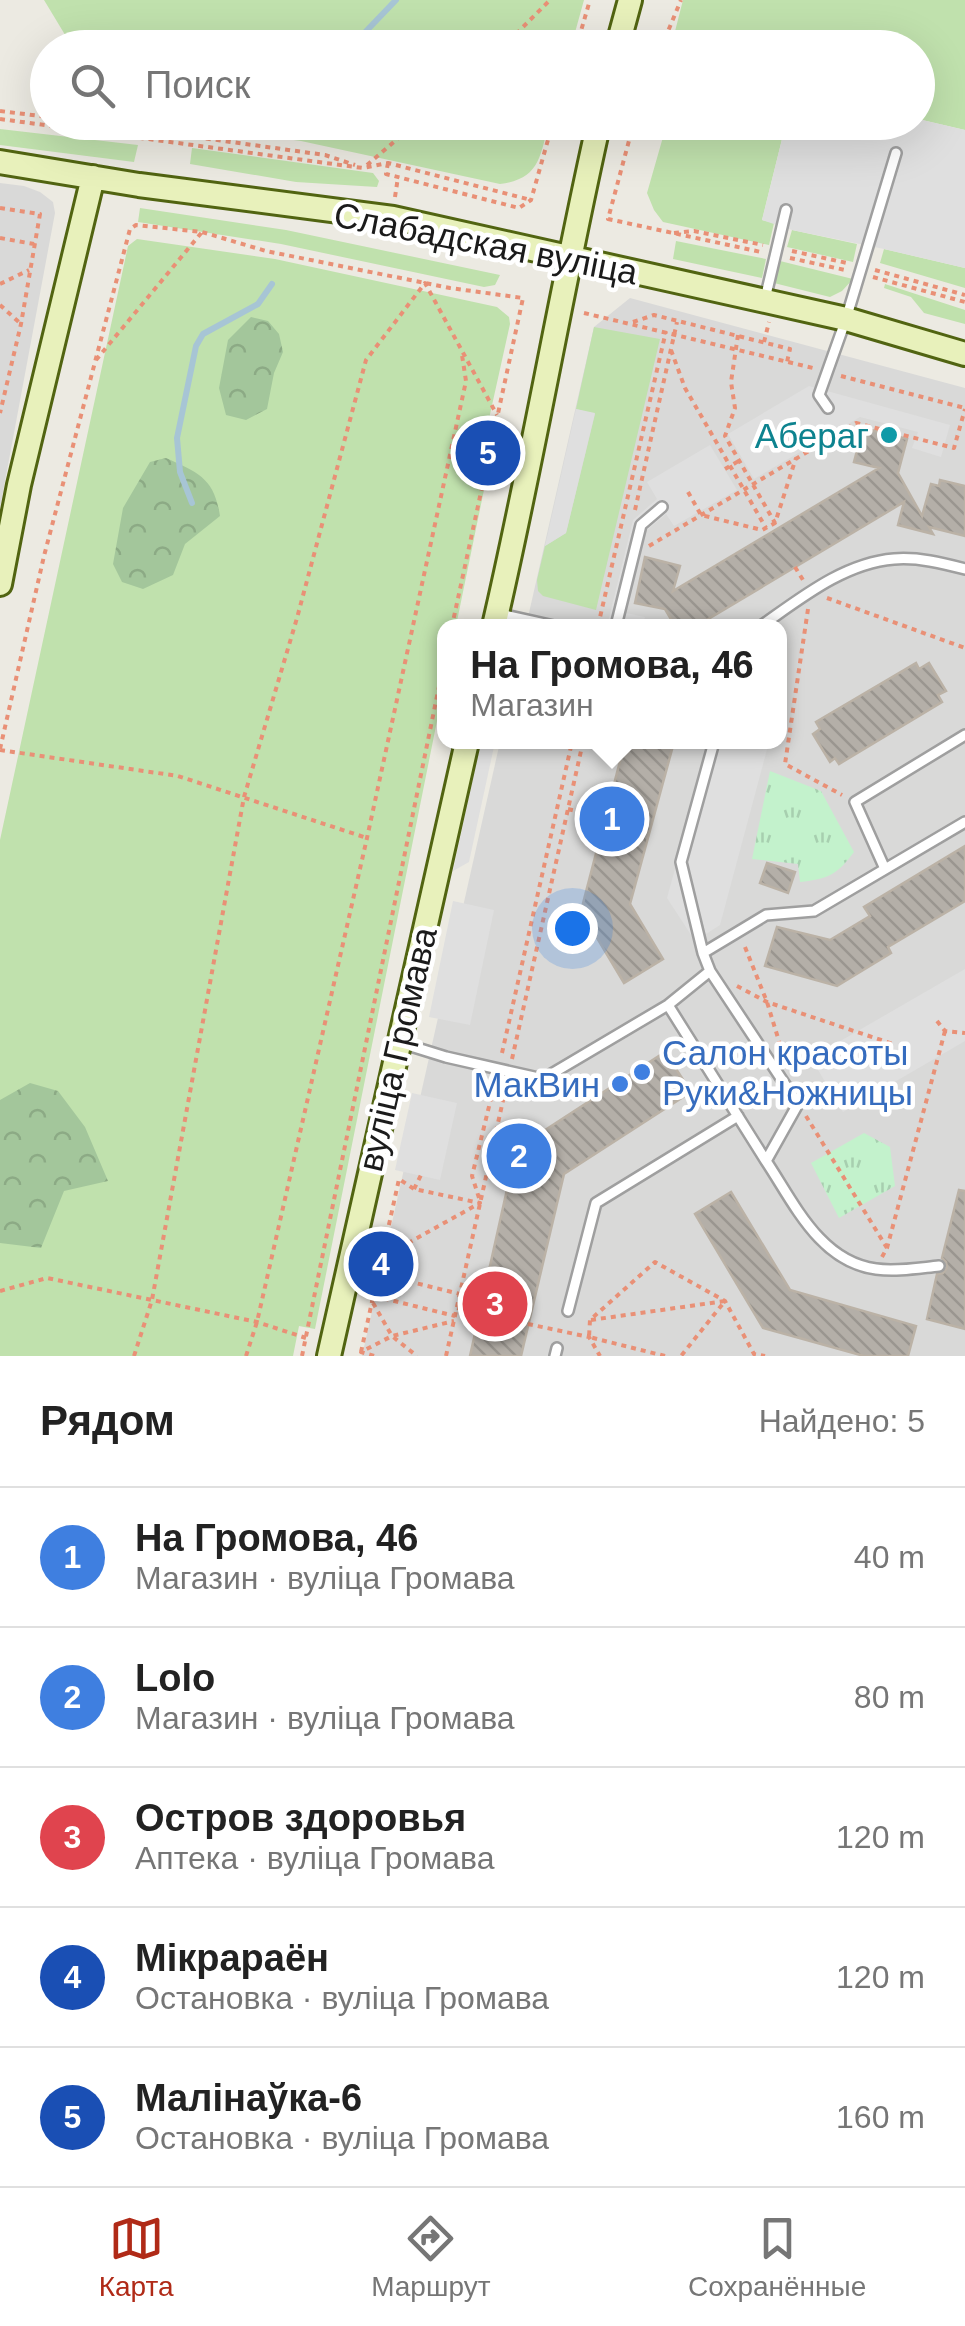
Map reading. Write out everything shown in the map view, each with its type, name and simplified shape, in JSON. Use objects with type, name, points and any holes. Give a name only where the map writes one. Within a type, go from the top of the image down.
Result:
[{"type":"main road","points":[[622,30],[630,0]]},
{"type":"main road","points":[[495,619],[595,140]]},
{"type":"main road","name":"Слабадская вуліца","points":[[0,162],[392,218],[846,319],[965,354]]},
{"type":"main road","points":[[0,584],[10,484],[93,177]]},
{"type":"main road","name":"вуліца Громава","points":[[329,1356],[465,749]]},
{"type":"lane","points":[[828,408],[819,395],[896,153]]},
{"type":"lane","points":[[764,302],[786,210]]},
{"type":"lane","points":[[618,619],[641,526],[662,507]]},
{"type":"lane","points":[[771,619],[856,567],[895,558],[965,569]]},
{"type":"lane","points":[[885,869],[854,802],[965,735]]},
{"type":"lane","points":[[712,749],[681,862],[710,971],[798,1104],[766,1161]]},
{"type":"lane","points":[[703,953],[766,915],[814,911],[965,822]]},
{"type":"lane","points":[[398,1042],[543,1079],[668,1005],[710,971]]},
{"type":"lane","points":[[668,1005],[821,1243],[847,1261],[875,1269],[939,1266]]},
{"type":"lane","points":[[568,1311],[596,1203],[738,1116]]},
{"type":"path","points":[[522,30],[550,0]]},
{"type":"path","points":[[581,30],[590,0]]},
{"type":"path","points":[[669,30],[681,0]]},
{"type":"path","points":[[0,110],[30,114]]},
{"type":"path","points":[[0,119],[30,123]]},
{"type":"path","points":[[156,140],[364,168],[388,164],[531,200]]},
{"type":"path","points":[[216,140],[325,155],[364,168]]},
{"type":"path","points":[[364,168],[396,140]]},
{"type":"path","points":[[388,164],[386,174],[519,208],[531,200],[548,140]]},
{"type":"path","points":[[629,140],[608,219],[670,233],[694,232],[965,295]]},
{"type":"path","points":[[0,208],[40,214],[21,324],[0,413]]},
{"type":"path","points":[[367,838],[178,776],[0,750],[44,556],[130,230],[136,226],[202,232],[266,251],[523,298],[453,619]]},
{"type":"path","points":[[96,360],[202,232]]},
{"type":"path","points":[[0,238],[34,244]]},
{"type":"path","points":[[0,284],[28,270]]},
{"type":"path","points":[[860,270],[965,302]]},
{"type":"path","points":[[425,283],[497,414]]},
{"type":"path","points":[[134,1356],[152,1300],[244,797],[366,360],[425,283]]},
{"type":"path","points":[[0,306],[21,324]]},
{"type":"path","points":[[584,313],[965,409],[954,448],[856,422],[632,556]]},
{"type":"path","points":[[630,323],[654,315],[738,335],[790,349],[787,362]]},
{"type":"path","points":[[634,516],[677,322]]},
{"type":"path","points":[[600,619],[666,331]]},
{"type":"path","points":[[738,335],[731,382],[734,408],[726,436],[742,459],[772,527]]},
{"type":"path","points":[[246,1356],[367,838],[466,381],[461,349]]},
{"type":"path","points":[[671,350],[685,388],[727,468],[772,527]]},
{"type":"path","points":[[772,527],[796,458]]},
{"type":"path","points":[[727,468],[742,459]]},
{"type":"path","points":[[688,492],[702,515],[762,530],[772,527]]},
{"type":"path","points":[[854,802],[786,764],[810,592],[965,648]]},
{"type":"path","points":[[302,1356],[437,696]]},
{"type":"path","points":[[446,1356],[571,749]]},
{"type":"path","points":[[480,1203],[472,1176],[504,1070],[582,749]]},
{"type":"path","points":[[568,809],[605,818]]},
{"type":"path","points":[[710,971],[766,1002],[896,1045]]},
{"type":"path","points":[[937,1021],[945,1031],[965,1034]]},
{"type":"path","points":[[875,1269],[888,1248],[945,1031]]},
{"type":"path","points":[[414,1189],[422,1173]]},
{"type":"path","points":[[360,1352],[399,1179],[414,1189],[480,1203]]},
{"type":"path","points":[[383,1257],[480,1203]]},
{"type":"path","points":[[600,1356],[589,1337],[590,1320],[655,1262],[725,1300],[754,1354],[765,1356]]},
{"type":"path","points":[[379,1274],[460,1294]]},
{"type":"path","points":[[0,1292],[47,1278],[257,1322],[306,1338]]},
{"type":"path","points":[[374,1296],[454,1318]]},
{"type":"path","points":[[590,1320],[725,1300]]},
{"type":"path","points":[[681,1356],[725,1300]]},
{"type":"path","points":[[373,1304],[392,1336],[418,1356]]},
{"type":"path","points":[[457,1308],[480,1312]]},
{"type":"path","points":[[360,1352],[392,1336],[454,1318]]},
{"type":"path","points":[[528,1324],[665,1356]]},
{"type":"path","points":[[360,1352],[374,1356]]},
{"type":"shaded area","points":[[935,123],[965,130],[965,268],[762,220],[782,140],[935,140]]},
{"type":"shaded area","points":[[0,183],[40,192],[53,202],[55,213],[0,508]]},
{"type":"shaded area","points":[[630,298],[965,388],[965,1356],[362,1356],[498,749],[787,749],[787,619],[528,619],[594,327]]},
{"type":"shaded area","points":[[809,386],[950,425],[941,457],[912,448],[918,432],[860,417],[754,479],[728,434]]},
{"type":"shaded area","points":[[576,409],[595,413],[566,533],[545,546]]},
{"type":"shaded area","points":[[710,445],[737,490],[674,526],[666,514],[646,531],[626,613],[644,619],[609,619],[633,520],[657,499],[647,482]]},
{"type":"shaded area","points":[[479,749],[493,749],[469,862],[453,871]]},
{"type":"shaded area","points":[[708,749],[767,749],[720,925],[695,941],[667,898]]},
{"type":"shaded area","points":[[453,901],[494,910],[470,1025],[429,1017]]},
{"type":"shaded area","points":[[965,969],[965,1041],[843,1112],[811,1058]]},
{"type":"shaded area","points":[[412,1093],[457,1103],[440,1180],[395,1170]]},
{"type":"green space","points":[[44,0],[584,0],[576,30],[62,30]]},
{"type":"green space","points":[[683,0],[965,0],[965,130],[935,123],[935,30],[675,30]]},
{"type":"green space","points":[[0,129],[30,132],[30,140],[95,140],[138,145],[134,162],[0,145]]},
{"type":"green space","points":[[293,140],[544,140],[531,171],[500,184]]},
{"type":"green space","points":[[662,140],[782,140],[762,220],[774,223],[769,245],[663,222],[647,193]]},
{"type":"green space","points":[[192,148],[373,173],[379,181],[377,187],[296,182],[190,164]]},
{"type":"green space","points":[[140,208],[286,230],[500,275],[495,285],[484,287],[281,244],[138,222]]},
{"type":"green space","points":[[792,230],[857,244],[853,262],[787,247]]},
{"type":"green space","points":[[137,239],[275,259],[497,307],[509,317],[475,482],[485,485],[457,619],[437,619],[437,721],[315,1329],[299,1326],[293,1356],[0,1356],[0,840],[128,246]]},
{"type":"green space","points":[[676,241],[766,259],[762,278],[673,259]]},
{"type":"green space","points":[[884,249],[965,268],[965,288],[880,263]]},
{"type":"green space","points":[[780,261],[853,279],[830,297],[774,283]]},
{"type":"green space","points":[[885,284],[965,310],[965,324],[924,313],[911,297],[884,288]]},
{"type":"green space","points":[[251,317],[268,321],[279,334],[283,352],[267,409],[246,420],[226,415],[219,388],[228,340]]},
{"type":"green space","points":[[594,327],[660,339],[596,610],[543,596],[537,580],[545,546],[566,533],[595,414],[576,409]]},
{"type":"green space","points":[[166,458],[203,478],[214,493],[220,516],[185,544],[173,575],[143,589],[122,582],[113,564],[123,508],[150,462]]},
{"type":"green space","points":[[770,771],[821,791],[854,852],[831,875],[800,882],[798,864],[752,859]]},
{"type":"green space","points":[[30,1083],[58,1091],[85,1127],[108,1181],[64,1191],[41,1248],[0,1243],[0,1100]]},
{"type":"green space","points":[[864,1133],[890,1147],[895,1186],[839,1218],[811,1163]]},
{"type":"building","points":[[863,428],[907,439],[898,473],[922,516],[931,484],[939,486],[940,480],[965,486],[965,536],[929,527],[933,534],[898,525],[904,502],[708,619],[671,619],[665,609],[635,603],[645,557],[680,566],[673,591],[879,468],[854,462]]},
{"type":"building","points":[[916,663],[919,669],[929,663],[946,691],[938,695],[942,702],[839,764],[835,758],[830,762],[813,734],[820,729],[816,722]]},
{"type":"building","points":[[623,749],[672,749],[630,904],[663,959],[624,983],[581,911]]},
{"type":"building","points":[[965,846],[965,901],[888,947],[891,953],[837,986],[765,966],[777,927],[830,940],[870,916],[864,907]]},
{"type":"building","points":[[767,863],[795,872],[788,893],[760,883]]},
{"type":"building","points":[[665,1052],[691,1092],[564,1174],[521,1356],[470,1356],[516,1149]]},
{"type":"building","points":[[959,1190],[965,1191],[965,1329],[927,1319],[937,1274],[947,1268],[942,1258]]},
{"type":"building","points":[[731,1192],[790,1290],[916,1326],[908,1356],[864,1356],[763,1328],[695,1214]]},
{"type":"waterway","points":[[367,30],[396,0]]},
{"type":"waterway","points":[[192,503],[180,472],[177,438],[196,346],[203,334],[258,304],[272,284]]},
{"type":"place","name":"Абераг","points":[[889,435]]},
{"type":"place","name":"Малінаўка-6","points":[[488,453]]},
{"type":"place","name":"На Громова, 46","points":[[612,819]]},
{"type":"place","name":"Салон красоты Руки&Ножницы","points":[[642,1072]]},
{"type":"place","name":"МакВин","points":[[620,1084]]},
{"type":"place","name":"Lolo","points":[[519,1156]]},
{"type":"place","name":"Мікрараён","points":[[381,1264]]},
{"type":"place","name":"Остров здоровья","points":[[495,1304]]}]
